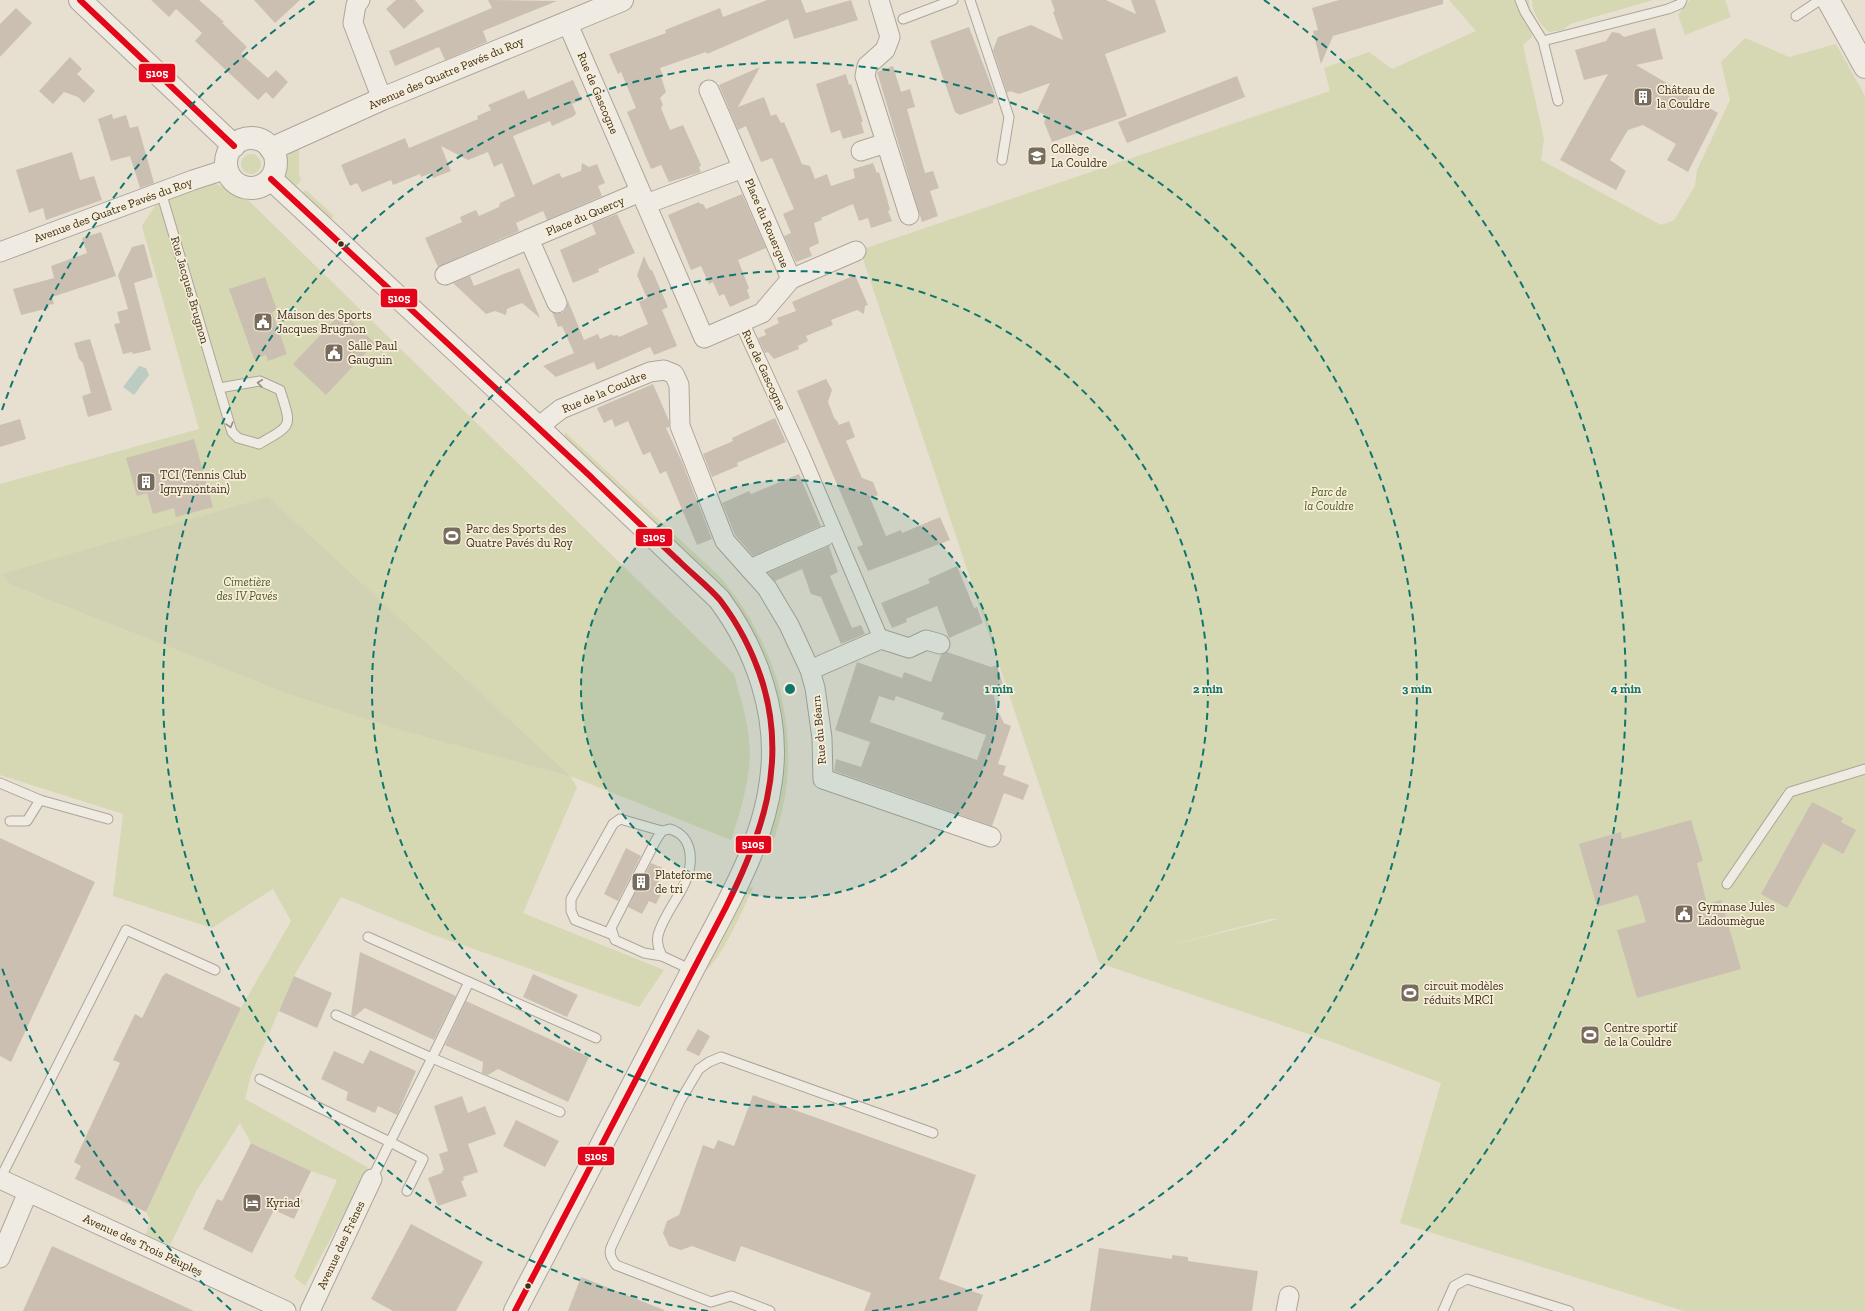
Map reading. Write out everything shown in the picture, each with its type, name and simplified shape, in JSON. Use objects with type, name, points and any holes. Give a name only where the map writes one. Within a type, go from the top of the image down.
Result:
[{"type":"street","points":[[80,0],[234,146]]},
{"type":"street","points":[[360,0],[356,5],[353,23],[382,99]]},
{"type":"street","name":"Avenue des Quatre Pavés du Roy","points":[[272,149],[382,99],[622,0]]},
{"type":"street","points":[[879,0],[890,37],[885,50],[867,66],[865,76],[910,215]]},
{"type":"street","points":[[1828,0],[1865,67]]},
{"type":"street","name":"Rue de Gascogne","points":[[567,22],[704,338],[742,323],[802,454],[881,639]]},
{"type":"street","name":"Place du Rouergue","points":[[710,90],[791,279]]},
{"type":"street","points":[[255,139],[267,144],[272,149],[276,164],[271,179],[265,184],[250,188],[236,182],[227,170],[227,161],[234,146],[241,141],[255,139]]},
{"type":"street","points":[[861,150],[886,143]]},
{"type":"street","name":"Place du Rouergue","points":[[643,198],[743,168]]},
{"type":"street","name":"Avenue des Quatre Pavés du Roy","points":[[0,252],[161,192],[227,170]]},
{"type":"street","points":[[271,179],[538,427],[719,599],[735,620],[747,643],[762,684],[770,725],[772,779],[758,839],[748,863],[515,1311]]},
{"type":"street","name":"Place du Quercy","points":[[445,275],[529,239],[643,198]]},
{"type":"street","points":[[529,239],[557,303]]},
{"type":"street","points":[[742,323],[762,312],[791,279],[856,251]]},
{"type":"street","name":"Rue de la Couldre","points":[[538,427],[561,409],[650,372],[664,370],[674,374]]},
{"type":"street","name":"Rue du Béarn","points":[[674,374],[679,385],[680,426],[706,496],[726,541],[767,588],[789,624],[810,670],[815,688],[822,738],[823,779],[991,837]]},
{"type":"street","points":[[750,569],[825,536]]},
{"type":"street","points":[[810,670],[881,639],[909,648],[926,640],[940,644]]},
{"type":"street","name":"Avenue des Trois Peuples","points":[[0,1179],[286,1311]]},
{"type":"street","name":"Avenue des Frênes","points":[[310,1311],[372,1180]]},
{"type":"street","points":[[0,1258],[28,1192]]},
{"type":"lane","points":[[903,19],[953,0]]},
{"type":"lane","points":[[970,0],[1008,117],[1002,160]]},
{"type":"lane","points":[[1520,0],[1525,12],[1543,41],[1558,101]]},
{"type":"lane","points":[[1543,41],[1668,10],[1680,4],[1682,0]]},
{"type":"lane","points":[[1796,16],[1820,0]]},
{"type":"lane","name":"Rue Jacques Brugnon","points":[[161,192],[232,432],[238,438],[259,444],[284,429],[288,418],[280,390],[260,381],[219,388]]},
{"type":"lane","points":[[1727,884],[1790,792],[1865,769]]},
{"type":"lane","points":[[0,783],[40,800],[108,819]]},
{"type":"lane","points":[[10,821],[27,821],[40,800]]},
{"type":"lane","points":[[611,934],[575,920],[571,911],[571,899],[613,824],[620,820],[662,831],[670,829],[680,832],[689,846],[691,860],[688,876],[657,936],[658,949],[662,956]]},
{"type":"lane","points":[[662,831],[611,928],[611,934],[615,940],[644,953],[662,956],[692,970]]},
{"type":"lane","points":[[0,1179],[126,930],[215,970]]},
{"type":"lane","points":[[368,937],[596,1038]]},
{"type":"lane","points":[[372,1180],[469,982]]},
{"type":"lane","points":[[336,1015],[432,1058],[560,1112]]},
{"type":"lane","points":[[770,1311],[731,1296],[711,1302],[616,1265],[611,1259],[609,1251],[680,1101],[699,1069],[709,1062],[721,1057],[933,1133]]},
{"type":"lane","points":[[260,1079],[423,1158],[407,1191]]},
{"type":"lane","points":[[1443,1311],[1454,1286],[1468,1279],[1569,1311]]},
{"type":"green space","name":"Parc de la Couldre","points":[[1449,0],[1529,0],[1532,37],[1523,45],[1544,139],[1541,160],[1661,225],[1674,220],[1695,186],[1697,170],[1730,100],[1721,62],[1745,38],[1789,57],[1836,44],[1865,96],[1865,1311],[1684,1311],[1400,1223],[1441,1083],[1335,1043],[1099,963],[860,250],[1330,91],[1324,68],[1369,52],[1392,69],[1476,31]],"holes":[[[1271,919],[1278,919],[1159,948]]]},
{"type":"green space","points":[[1532,0],[1653,0],[1570,24],[1563,30],[1549,32],[1537,18]]},
{"type":"green space","points":[[1690,0],[1725,0],[1731,17],[1685,35],[1678,15]]},
{"type":"green space","points":[[299,148],[299,173],[301,181],[293,189],[286,175],[285,166],[290,152]]},
{"type":"green space","points":[[247,154],[255,154],[261,160],[261,168],[255,174],[247,174],[241,168],[241,160]]},
{"type":"green space","points":[[210,182],[246,198],[734,674],[748,732],[750,752],[748,777],[739,816],[731,840],[570,776],[577,787],[523,913],[664,970],[639,1007],[431,934],[341,897],[294,976],[251,1075],[245,1099],[369,1168],[305,1286],[294,1277],[337,1180],[311,1171],[251,1143],[240,1123],[197,1190],[170,1245],[146,1235],[150,1220],[146,1212],[241,1008],[291,921],[273,889],[212,928],[113,896],[123,814],[0,775],[0,484],[199,429],[142,226],[158,201]],"holes":[[[3,574],[286,693],[11,585]]]},
{"type":"green space","points":[[306,190],[334,216],[329,222],[299,195]]},
{"type":"green space","points":[[565,432],[719,576],[737,599],[753,624],[766,649],[776,676],[783,703],[787,732],[788,761],[786,790],[783,806],[769,855],[766,844],[775,811],[761,654],[565,439]]},
{"type":"green space","name":"Cimetière des IV Pavés","points":[[268,497],[570,776],[405,731],[286,693],[11,585],[2,574]]},
{"type":"green space","points":[[751,887],[753,888],[723,948],[709,968],[701,974],[745,890]]},
{"type":"shaded area","points":[[139,366],[146,368],[149,375],[134,395],[123,387]]},
{"type":"building","points":[[151,0],[199,0],[224,22],[222,23],[247,47],[241,54],[268,78],[276,70],[288,82],[273,99],[266,92],[258,100],[195,41],[202,33],[176,9],[169,17]]},
{"type":"building","points":[[254,0],[300,0],[275,23]]},
{"type":"building","points":[[396,0],[415,0],[424,11],[404,29],[386,9]]},
{"type":"building","points":[[488,0],[557,1],[483,31],[487,42],[445,60],[439,47],[395,66],[389,51],[492,8]]},
{"type":"building","points":[[767,0],[801,0],[806,13],[851,0],[858,20],[794,39],[788,19],[707,54],[706,52],[660,68],[663,76],[661,77],[666,92],[660,98],[663,105],[661,108],[670,130],[683,125],[701,165],[699,168],[701,172],[669,182],[661,165],[651,169],[627,112],[636,108],[621,72],[618,74],[609,54],[666,33],[665,30],[720,8],[723,17]]},
{"type":"building","points":[[1051,0],[1106,0],[1136,14],[1131,0],[1155,0],[1166,32],[1105,54],[1127,116],[1052,142],[1044,122],[1047,116],[1037,111],[1050,83],[1019,94],[1010,91],[1007,93],[993,50],[998,37],[1031,25],[1063,40],[1053,12],[1055,11]]},
{"type":"building","points":[[1339,0],[1443,0],[1443,4],[1333,36],[1321,64],[1313,31],[1318,30],[1312,8]]},
{"type":"building","points":[[16,8],[32,23],[0,57],[0,24]]},
{"type":"building","points":[[969,27],[996,98],[993,100],[993,103],[960,115],[955,112],[930,41]]},
{"type":"building","name":"Château de la Couldre","points":[[1655,28],[1663,59],[1636,65],[1718,113],[1688,172],[1667,160],[1676,144],[1643,125],[1628,130],[1610,160],[1626,171],[1616,190],[1560,160],[1608,74],[1584,80],[1575,50],[1606,41],[1612,32],[1619,33],[1624,37]]},
{"type":"building","points":[[70,57],[82,69],[77,74],[95,91],[84,103],[78,97],[64,92],[53,104],[39,91]]},
{"type":"building","points":[[893,66],[901,92],[910,89],[915,107],[907,109],[925,173],[933,171],[939,188],[930,191],[938,216],[922,222],[877,72]]},
{"type":"building","points":[[760,67],[738,107],[764,97],[771,116],[776,114],[781,123],[784,122],[802,164],[810,166],[815,179],[827,174],[831,186],[855,178],[853,169],[873,163],[877,173],[879,172],[890,210],[888,211],[892,221],[871,228],[868,218],[859,221],[853,204],[821,218],[822,220],[814,223],[819,243],[809,248],[812,256],[796,262],[784,236],[791,233],[783,214],[794,209],[772,158],[761,162],[746,126],[738,130],[719,85]]},
{"type":"building","points":[[846,74],[849,85],[851,84],[863,122],[861,122],[864,133],[843,139],[840,130],[831,133],[816,84]]},
{"type":"building","points":[[1237,76],[1245,97],[1127,143],[1118,122]]},
{"type":"building","points":[[573,80],[582,100],[572,104],[576,113],[574,116],[552,126],[550,121],[513,136],[533,185],[559,173],[562,178],[581,171],[582,163],[589,167],[597,164],[605,183],[598,186],[602,196],[547,220],[543,211],[516,223],[519,231],[438,267],[425,238],[462,222],[460,217],[476,210],[479,216],[499,207],[500,203],[515,196],[502,163],[494,167],[488,152],[468,160],[441,146],[451,171],[433,178],[431,173],[421,177],[420,174],[393,185],[391,180],[362,192],[357,183],[350,186],[341,165],[405,138],[409,148],[478,119],[477,116],[491,110],[488,105],[524,90],[528,99]]},
{"type":"building","points":[[112,114],[113,119],[126,115],[130,128],[138,126],[154,183],[140,188],[130,156],[111,161],[98,119]]},
{"type":"building","points":[[72,152],[80,180],[94,176],[102,200],[46,220],[43,208],[29,213],[16,170]]},
{"type":"building","points":[[742,194],[766,248],[738,260],[749,288],[747,290],[750,298],[730,307],[724,294],[719,296],[713,282],[709,284],[701,266],[691,270],[668,215],[699,202],[700,204],[703,204],[706,209]]},
{"type":"building","points":[[617,214],[635,253],[598,269],[599,272],[573,283],[560,250],[596,234],[592,224]]},
{"type":"building","points":[[101,232],[116,276],[52,297],[54,304],[48,305],[49,308],[21,315],[13,289],[54,278],[51,266],[87,253],[82,238]]},
{"type":"building","points":[[144,244],[153,277],[134,283],[151,350],[133,354],[132,352],[123,354],[114,324],[120,323],[117,312],[128,309],[118,275],[132,247]]},
{"type":"building","points":[[644,256],[650,270],[652,270],[668,307],[662,310],[677,346],[654,355],[650,347],[597,370],[594,362],[556,377],[543,366],[574,353],[562,326],[558,327],[552,312],[562,313],[566,309],[568,301],[584,340],[598,334],[600,339],[612,334],[613,336],[617,335],[619,337],[648,324],[639,302],[647,298],[637,275]]},
{"type":"building","points":[[519,268],[540,318],[522,303],[507,309],[506,315],[495,311],[486,314],[453,283],[470,276],[474,286]]},
{"type":"building","points":[[855,275],[868,305],[865,306],[864,314],[857,310],[831,320],[833,325],[806,336],[808,341],[798,346],[799,349],[774,359],[768,352],[765,353],[758,338],[766,335],[764,330],[779,323],[777,318],[796,311],[792,302]]},
{"type":"building","name":"Maison des Sports Jacques Brugnon","points":[[265,277],[277,310],[272,312],[287,354],[268,361],[266,355],[254,359],[229,289]]},
{"type":"building","name":"Salle Paul Gauguin","points":[[342,312],[375,343],[326,395],[293,364]]},
{"type":"building","points":[[90,339],[112,410],[88,417],[82,396],[91,393],[83,363],[79,359],[74,343]]},
{"type":"building","points":[[826,379],[832,390],[828,402],[835,420],[836,419],[839,425],[849,421],[855,437],[846,441],[862,478],[873,482],[878,495],[870,498],[886,536],[901,530],[902,533],[940,517],[950,540],[868,571],[857,547],[863,545],[797,391]]},
{"type":"building","points":[[653,384],[669,421],[669,427],[666,428],[682,462],[712,539],[697,545],[666,471],[660,474],[650,452],[643,455],[628,421],[615,427],[612,419],[604,423],[597,408]]},
{"type":"building","points":[[775,418],[786,442],[737,463],[738,466],[712,477],[703,454],[733,441],[732,438]]},
{"type":"building","points":[[20,419],[26,439],[0,447],[0,425]]},
{"type":"building","name":"TCI (Tennis Club Ignymontain)","points":[[194,439],[213,507],[176,517],[174,508],[153,514],[147,493],[137,496],[126,458]]},
{"type":"building","points":[[799,474],[821,526],[753,556],[735,535],[722,503],[749,491],[751,494]]},
{"type":"building","points":[[829,546],[838,572],[830,576],[852,628],[861,625],[865,634],[841,644],[821,597],[811,594],[802,569],[775,581],[768,573]]},
{"type":"building","points":[[957,566],[974,608],[977,607],[983,623],[949,638],[937,606],[906,619],[907,622],[892,628],[881,603],[930,583],[928,579]]},
{"type":"building","points":[[947,652],[991,667],[997,665],[1003,684],[993,688],[997,714],[1000,715],[1004,723],[1011,726],[998,764],[1006,766],[1003,775],[1029,785],[1023,800],[1004,793],[992,826],[834,771],[836,759],[861,767],[870,742],[835,730],[857,662],[902,678],[904,672],[931,682],[941,655]],"holes":[[[879,696],[894,701],[896,696],[944,713],[941,719],[986,735],[977,760],[870,722]]]},
{"type":"building","points":[[1812,802],[1843,818],[1841,822],[1856,830],[1843,854],[1823,843],[1787,908],[1761,894]]},
{"type":"building","name":"Gymnase Jules Ladoumègue","points":[[1691,820],[1703,861],[1697,863],[1707,904],[1721,900],[1741,969],[1637,998],[1617,930],[1646,922],[1638,895],[1597,907],[1579,844],[1621,832],[1622,839]]},
{"type":"building","points":[[0,838],[95,882],[11,1062],[0,1056]]},
{"type":"building","points":[[626,848],[641,856],[618,901],[604,894]]},
{"type":"building","points":[[651,863],[665,869],[657,885],[664,889],[656,904],[649,901],[642,914],[628,907]]},
{"type":"building","points":[[360,952],[456,996],[434,1040],[365,1008],[354,1017],[351,1015]]},
{"type":"building","points":[[166,973],[241,1008],[146,1212],[75,1179],[81,1166],[74,1162],[120,1063],[113,1060],[135,1014],[142,1018],[162,977]]},
{"type":"building","points":[[533,974],[578,995],[567,1017],[523,997]]},
{"type":"building","points":[[294,976],[332,993],[317,1028],[279,1011]]},
{"type":"building","points":[[466,1001],[589,1057],[568,1102],[498,1069],[488,1075],[482,1073],[483,1062],[445,1045]]},
{"type":"building","points":[[698,1029],[710,1036],[699,1056],[686,1050]]},
{"type":"building","points":[[370,1050],[416,1071],[397,1115],[378,1106],[375,1113],[346,1100],[348,1092],[321,1079],[334,1051],[363,1064]]},
{"type":"building","points":[[753,1095],[976,1175],[939,1279],[983,1295],[977,1311],[864,1311],[871,1293],[741,1246],[735,1262],[692,1246],[681,1250],[669,1246],[663,1233],[667,1221],[679,1215],[703,1145],[714,1149],[718,1140],[734,1146]]},
{"type":"building","points":[[462,1096],[468,1113],[485,1106],[496,1134],[468,1144],[478,1172],[463,1177],[464,1180],[461,1181],[467,1196],[438,1206],[428,1178],[442,1173],[444,1170],[439,1154],[448,1151],[434,1106]]},
{"type":"building","points":[[516,1120],[559,1141],[545,1167],[503,1146]]},
{"type":"building","points":[[251,1143],[311,1171],[298,1198],[303,1200],[294,1219],[274,1210],[252,1253],[203,1229],[217,1199],[222,1201]]},
{"type":"building","points":[[411,1224],[483,1262],[456,1311],[393,1311],[371,1299]]},
{"type":"building","points":[[52,1246],[194,1311],[23,1311]]},
{"type":"building","points":[[1099,1248],[1172,1259],[1172,1255],[1188,1257],[1188,1261],[1258,1271],[1252,1311],[1090,1311]]},
{"type":"building","points":[[581,1277],[664,1310],[664,1311],[568,1311]]},
{"type":"transit line","name":"5105","points":[[80,0],[234,146]]},
{"type":"transit line","name":"5105","points":[[271,179],[590,476],[720,600],[740,630],[755,662],[763,684],[770,714],[772,743],[771,771],[767,799],[760,826],[739,880],[515,1311]]},
{"type":"place","name":"Château de la Couldre","points":[[1643,97]]},
{"type":"place","name":"Collège La Couldre","points":[[1037,156]]},
{"type":"place","name":"Maison des Sports Jacques Brugnon","points":[[263,322]]},
{"type":"place","name":"Salle Paul Gauguin","points":[[334,353]]},
{"type":"place","name":"TCI (Tennis Club Ignymontain)","points":[[146,482]]},
{"type":"place","name":"Parc des Sports des Quatre Pavés du Roy","points":[[452,536]]},
{"type":"place","name":"Plateforme de tri","points":[[641,882]]},
{"type":"place","name":"Gymnase Jules Ladoumègue","points":[[1684,914]]},
{"type":"place","name":"circuit modèles réduits MRCI","points":[[1410,993]]},
{"type":"place","name":"Centre sportif de la Couldre","points":[[1590,1035]]},
{"type":"place","name":"Kyriad","points":[[252,1203]]}]
